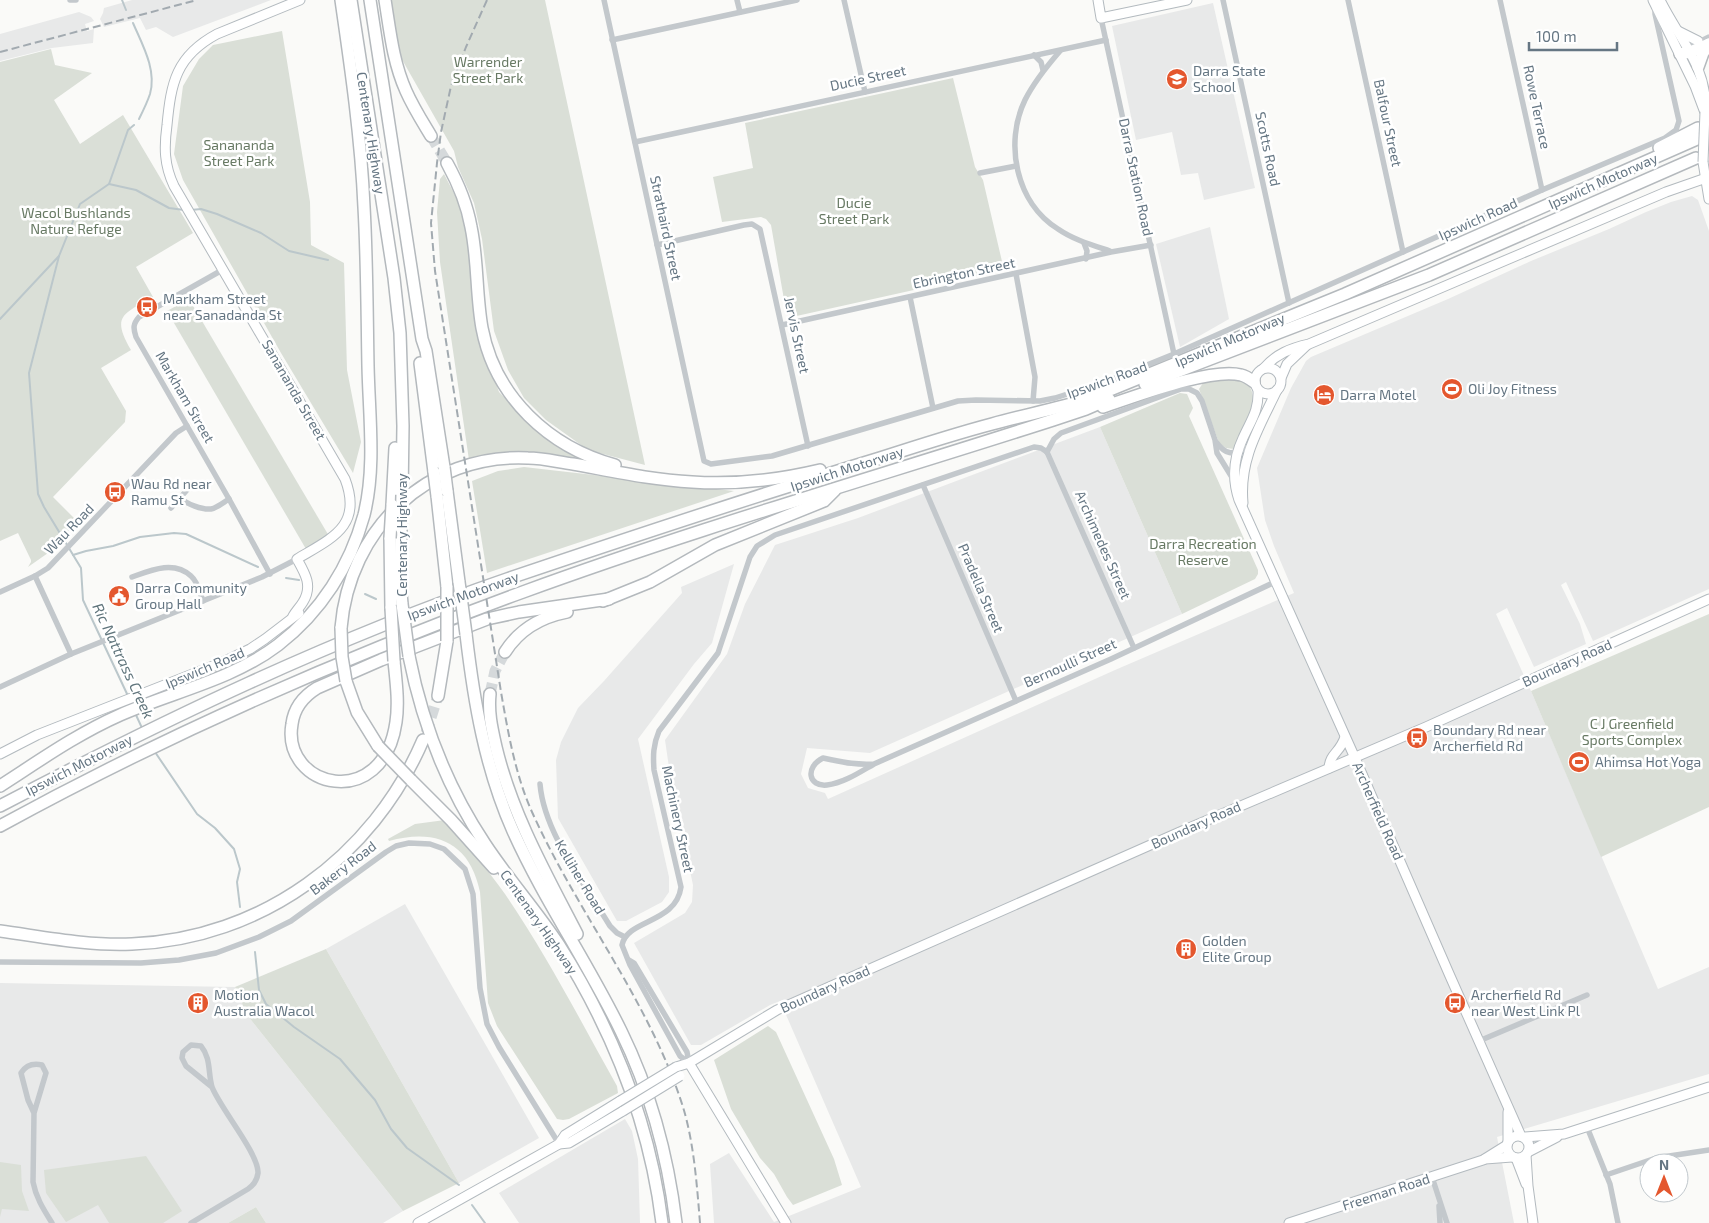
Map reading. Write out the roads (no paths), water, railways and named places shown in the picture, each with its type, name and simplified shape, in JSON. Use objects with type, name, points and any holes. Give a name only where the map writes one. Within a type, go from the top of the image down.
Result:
[{"type":"highway","points":[[0,786],[118,710],[242,667],[272,649],[294,631],[318,606],[341,572],[356,541],[364,512],[370,457],[364,208],[359,136],[341,0]]},
{"type":"highway","name":"Centenary Highway","points":[[351,0],[394,278],[400,333],[403,426],[400,582],[409,656],[417,691],[426,722],[444,769],[472,823],[562,951],[605,1028],[637,1112],[653,1172],[662,1223]]},
{"type":"highway","name":"Centenary Highway","points":[[370,0],[422,339],[426,351],[439,469],[447,490],[480,732],[487,761],[505,812],[523,851],[614,1017],[631,1054],[650,1106],[665,1160],[676,1223]]},
{"type":"highway","points":[[385,0],[392,44],[400,76],[414,108],[431,136]]},
{"type":"highway","points":[[1686,51],[1705,43]]},
{"type":"highway","points":[[1698,66],[1705,43]]},
{"type":"highway","name":"Ipswich Motorway","points":[[0,806],[154,727],[312,656],[430,607],[505,580],[880,458],[993,424],[1096,396],[1345,294],[1632,168],[1637,159],[1697,133]]},
{"type":"highway","name":"Ipswich Motorway","points":[[0,826],[162,743],[301,680],[438,623],[608,562],[1086,409],[1178,371],[1428,275],[1699,160]]},
{"type":"highway","points":[[447,163],[460,189],[469,217],[474,244],[482,328],[491,358],[502,382],[519,406],[537,425],[556,440],[581,454],[623,468],[634,474]]},
{"type":"highway","points":[[1086,409],[1102,407],[1182,382],[1210,376],[1240,374],[1256,386]]},
{"type":"highway","points":[[402,377],[397,389],[390,538],[391,608],[394,661],[398,710],[390,748],[384,759],[370,773],[364,777],[346,782],[329,780],[309,770],[297,756],[290,731],[299,704],[310,692],[317,688],[381,660],[488,619],[519,612],[610,599]]},
{"type":"highway","points":[[508,876],[494,868],[451,820],[378,746],[357,712],[346,681],[342,658],[341,628],[348,589],[357,564],[368,542],[396,508],[430,482],[464,467],[490,460],[514,458],[546,460],[693,482],[748,482],[806,473],[870,455],[880,458]]},
{"type":"highway","points":[[438,696],[447,641],[447,587],[437,496],[439,469]]},
{"type":"highway","points":[[505,652],[517,637],[544,618],[589,607],[650,582],[716,545],[824,501],[836,488]]},
{"type":"highway","points":[[490,694],[490,717],[496,746],[519,818],[613,1005],[614,1017]]},
{"type":"highway","points":[[0,931],[90,943],[130,944],[188,937],[228,926],[248,918],[288,898],[324,873],[358,842],[392,799],[423,740]]},
{"type":"street","points":[[70,0],[76,0]]},
{"type":"street","name":"Sanananda Street","points":[[299,558],[339,532],[346,523],[351,507],[351,493],[345,479],[224,269],[185,205],[168,172],[165,139],[169,98],[177,73],[192,52],[208,39],[300,0]]},
{"type":"street","name":"Strathaird Street","points":[[604,0],[704,461]]},
{"type":"street","points":[[737,0],[740,12]]},
{"type":"street","points":[[612,40],[797,0]]},
{"type":"street","points":[[844,0],[865,92]]},
{"type":"street","name":"Darra Station Road","points":[[1098,0],[1174,354]]},
{"type":"street","points":[[1101,18],[1187,0]]},
{"type":"street","name":"Scotts Road","points":[[1222,0],[1289,303]]},
{"type":"street","name":"Balfour Street","points":[[1348,0],[1402,252]]},
{"type":"street","name":"Rowe Terrace","points":[[1500,0],[1542,190]]},
{"type":"street","points":[[1656,2],[1677,30],[1686,51],[1705,112]]},
{"type":"street","points":[[1656,2],[1686,51],[1698,66],[1706,91],[1699,160],[1707,178],[1709,199]]},
{"type":"street","name":"Ipswich Road","points":[[704,461],[711,464],[752,460],[808,446],[958,401],[1032,401],[1055,398],[1105,382],[1174,354],[1542,190],[1665,138],[1678,127],[1679,120],[1655,14],[1656,2]]},
{"type":"street","points":[[1677,30],[1705,43],[1709,37]]},
{"type":"street","name":"Ducie Street","points":[[635,142],[1106,40]]},
{"type":"street","points":[[1060,51],[1043,70],[1025,100],[1018,119],[1015,150],[1016,166],[1029,199],[1042,216],[1056,228],[1084,243],[1111,252]]},
{"type":"street","points":[[1034,55],[1041,62],[1043,70]]},
{"type":"street","points":[[980,173],[1016,166]]},
{"type":"street","points":[[1309,344],[1287,364],[1281,378],[1281,383],[1274,393],[1265,394],[1256,386],[1256,374],[1280,354],[1292,348],[1309,344],[1666,192],[1707,178]]},
{"type":"street","name":"Jervis Street","points":[[657,245],[744,225],[752,224],[760,229],[808,446]]},
{"type":"street","points":[[1084,243],[1087,251],[1086,259]]},
{"type":"street","name":"Ebrington Street","points":[[782,325],[1111,252],[1151,245]]},
{"type":"street","name":"Markham Street","points":[[224,269],[139,317],[133,328],[136,337],[270,574]]},
{"type":"street","points":[[1016,274],[1034,377],[1032,401]]},
{"type":"street","points":[[910,297],[934,408]]},
{"type":"street","points":[[1264,368],[1272,368],[1281,378]]},
{"type":"street","name":"Archerfield Road","points":[[1256,386],[1257,411],[1237,453],[1234,481],[1239,500],[1355,758],[1478,1042],[1508,1109],[1523,1137]]},
{"type":"street","points":[[923,485],[1034,447],[1048,452],[1054,439],[1062,434],[1181,389],[1189,389],[1197,393],[1202,401],[1215,440],[1217,453],[1234,481]]},
{"type":"street","name":"Archerfield Road","points":[[1244,513],[1243,470],[1250,446],[1277,390]]},
{"type":"street","name":"Wau Road","points":[[0,592],[35,576],[60,557],[176,434],[187,426]]},
{"type":"street","points":[[1215,440],[1220,447],[1228,452],[1237,453],[1250,446]]},
{"type":"street","name":"Archimedes Street","points":[[1048,452],[1134,648]]},
{"type":"street","name":"Machinery Street","points":[[625,936],[669,909],[677,902],[680,895],[654,770],[654,742],[659,731],[718,653],[750,557],[757,546],[775,535],[923,485]]},
{"type":"street","name":"Pradella Street","points":[[923,485],[1016,701]]},
{"type":"street","points":[[171,508],[187,490]]},
{"type":"street","points":[[180,498],[190,504],[210,509],[229,499]]},
{"type":"street","points":[[0,687],[92,645],[270,574],[299,558]]},
{"type":"street","name":"Ipswich Road","points":[[143,700],[250,649],[298,614],[305,606],[311,591],[310,575],[299,558]]},
{"type":"street","points":[[132,577],[153,569],[164,567],[176,568],[192,577],[203,601]]},
{"type":"street","points":[[35,576],[71,654]]},
{"type":"street","name":"Bernoulli Street","points":[[874,764],[844,764],[823,758],[816,761],[811,768],[811,777],[817,783],[824,786],[850,777],[874,764],[1134,648],[1276,582]]},
{"type":"street","name":"Boundary Road","points":[[560,1144],[565,1135],[620,1101],[676,1067],[689,1063],[777,1010],[1355,758],[1709,599]]},
{"type":"street","points":[[0,754],[37,735],[118,710]]},
{"type":"street","points":[[1329,768],[1330,759],[1342,746],[1345,737]]},
{"type":"street","name":"Kelliher Road","points":[[540,784],[540,794],[557,840],[610,926],[617,933],[625,936]]},
{"type":"street","name":"Bakery Road","points":[[0,962],[140,963],[179,960],[216,953],[259,937],[291,921],[396,846],[410,843],[430,844],[444,849],[465,869],[473,894],[481,994],[487,1024],[499,1048],[560,1144]]},
{"type":"street","points":[[625,936],[622,945],[629,960],[634,963],[686,1050],[689,1063],[786,1223]]},
{"type":"street","points":[[1478,1042],[1587,995]]},
{"type":"street","points":[[191,1223],[248,1189],[254,1184],[258,1173],[254,1157],[212,1087],[186,1066],[182,1058],[183,1052],[191,1045],[201,1046],[205,1050],[208,1057],[212,1087]]},
{"type":"street","name":"Boundary Road","points":[[418,1223],[560,1144],[569,1143],[680,1076],[689,1063]]},
{"type":"street","points":[[34,1112],[28,1100],[21,1073],[25,1068],[36,1064],[42,1065],[46,1073],[34,1112],[33,1182],[35,1192],[52,1223]]},
{"type":"street","points":[[1514,1157],[1527,1154],[1536,1147],[1564,1134],[1709,1087]]},
{"type":"street","name":"Archerfield Road","points":[[1508,1109],[1508,1143]]},
{"type":"street","points":[[1587,1127],[1606,1175],[1618,1223]]},
{"type":"street","points":[[1528,1186],[1514,1157],[1508,1152],[1508,1143],[1514,1136],[1564,1134]]},
{"type":"street","points":[[1523,1137],[1529,1143],[1527,1154],[1528,1186],[1533,1223]]},
{"type":"street","name":"Freeman Road","points":[[1483,1160],[1508,1143]]},
{"type":"street","points":[[1606,1175],[1656,1158],[1709,1150]]},
{"type":"street","name":"Freeman Road","points":[[1289,1223],[1483,1160],[1514,1157]]},
{"type":"street","points":[[1432,1177],[1447,1223]]},
{"type":"street","points":[[1439,1199],[1440,1223]]},
{"type":"waterway","points":[[122,0],[126,10]]},
{"type":"waterway","points":[[133,23],[144,48],[152,76],[150,94],[139,119]]},
{"type":"waterway","points":[[0,319],[59,256],[80,204],[109,184],[128,130],[134,125]]},
{"type":"waterway","points":[[109,184],[136,190],[169,208],[184,210]]},
{"type":"waterway","points":[[191,210],[201,209],[217,214],[261,233],[289,251],[328,260]]},
{"type":"waterway","name":"Ric Nattrass Creek","points":[[59,256],[29,373],[38,494],[81,568],[83,600],[128,696]]},
{"type":"waterway","points":[[73,555],[113,546],[140,537],[174,533],[186,534],[258,567]]},
{"type":"waterway","points":[[286,578],[299,580]]},
{"type":"waterway","points":[[365,594],[376,599]]},
{"type":"waterway","name":"Ric Nattrass Creek","points":[[136,715],[142,728]]},
{"type":"waterway","name":"Ric Nattrass Creek","points":[[155,752],[197,814],[215,828],[234,849],[240,869],[237,882],[240,907]]},
{"type":"waterway","name":"Ric Nattrass Creek","points":[[255,952],[259,990],[266,1004],[294,1027],[340,1059],[375,1100],[391,1129],[407,1148],[459,1185]]},
{"type":"waterway","name":"Ric Nattrass Creek","points":[[472,1205],[485,1223]]},
{"type":"tunnel","points":[[431,136],[447,163]]},
{"type":"tunnel","points":[[490,694],[495,671],[505,652]]},
{"type":"tunnel","points":[[426,733],[438,696]]},
{"type":"railway","points":[[0,52],[197,0]]},
{"type":"railway","points":[[487,0],[451,86],[441,132],[431,223],[435,271],[509,738],[526,798],[532,812],[570,886],[633,994],[669,1068],[683,1107],[690,1135],[700,1223]]},
{"type":"place","name":"Darra State School","points":[[1177,79]]},
{"type":"place","name":"Markham Street near Sanadanda St","points":[[147,307]]},
{"type":"place","name":"Oli Joy Fitness","points":[[1452,389]]},
{"type":"place","name":"Darra Motel","points":[[1324,395]]},
{"type":"place","name":"Wau Rd near Ramu St","points":[[115,492]]},
{"type":"place","name":"Darra Community Group Hall","points":[[119,596]]},
{"type":"place","name":"Boundary Rd near Archerfield Rd","points":[[1417,738]]},
{"type":"place","name":"Ahimsa Hot Yoga","points":[[1579,762]]},
{"type":"place","name":"Golden Elite Group","points":[[1186,949]]},
{"type":"place","name":"Motion Australia Wacol","points":[[198,1003]]},
{"type":"place","name":"Archerfield Rd near West Link Pl","points":[[1455,1003]]},
{"type":"park label","name":"Warrender Street Park","points":[[488,70]]},
{"type":"park label","name":"Sanananda Street Park","points":[[239,154]]},
{"type":"park label","name":"Ducie Street Park","points":[[854,212]]},
{"type":"park label","name":"Wacol Bushlands Nature Refuge","points":[[76,222]]},
{"type":"park label","name":"Darra Recreation Reserve","points":[[1203,552]]},
{"type":"park label","name":"C J Greenfield Sports Complex","points":[[1632,732]]}]
